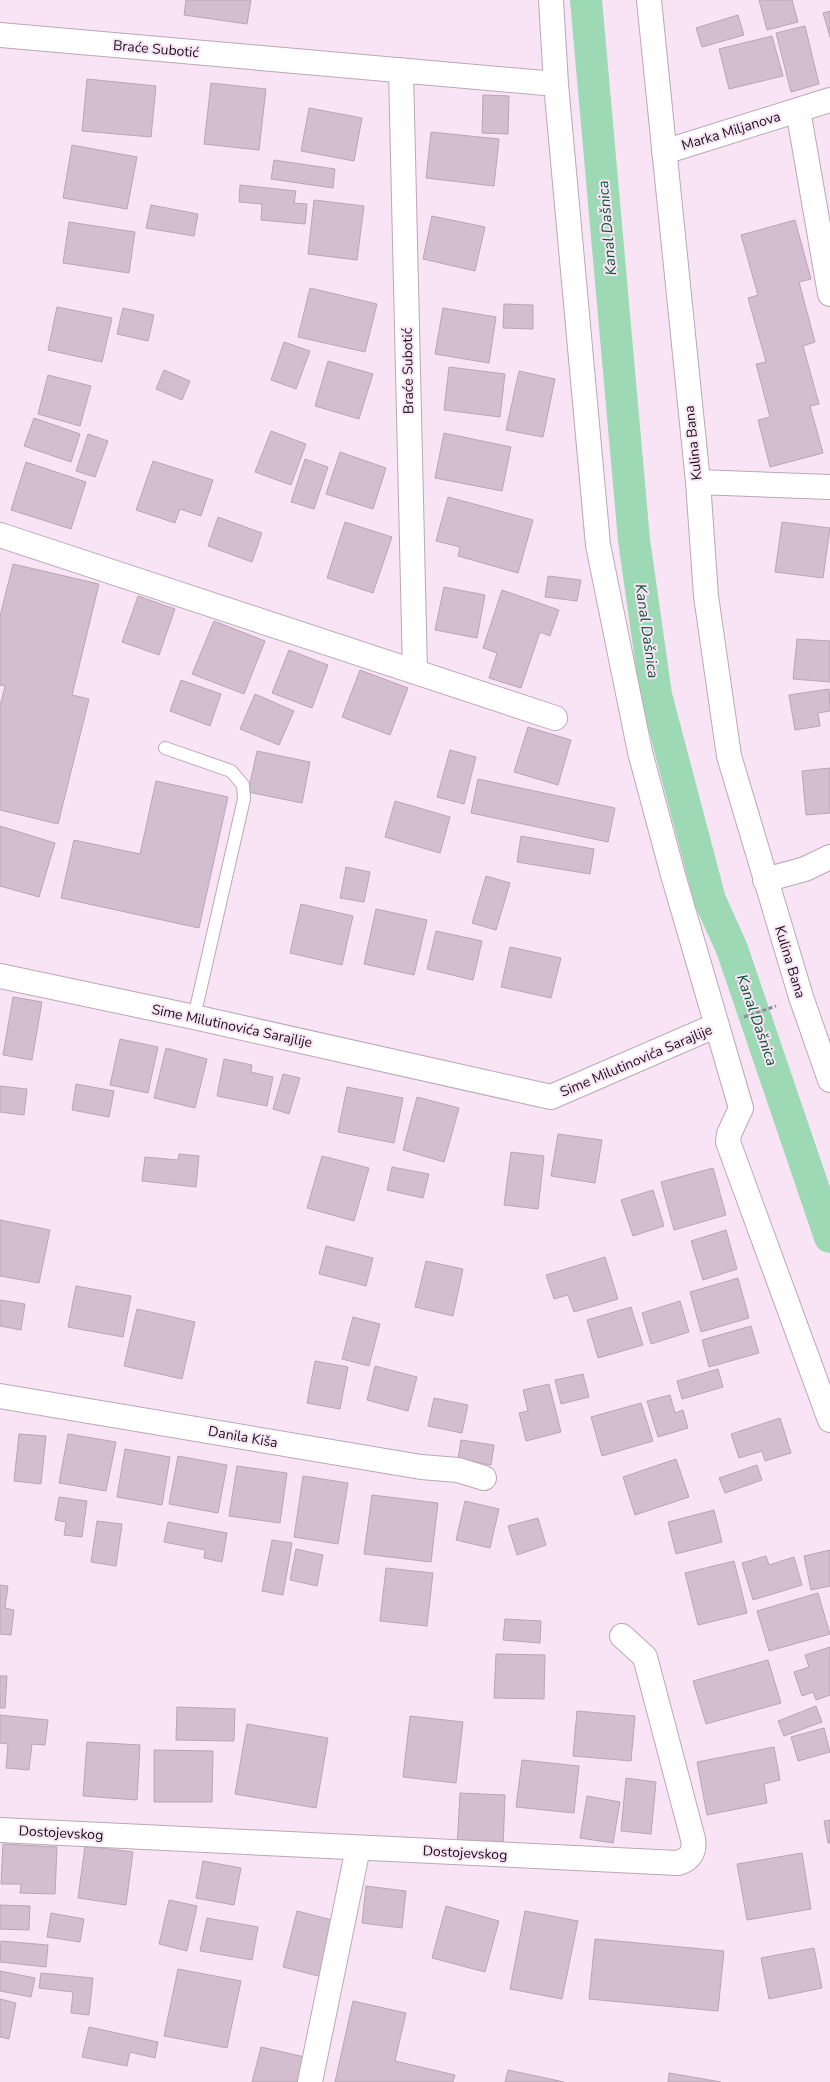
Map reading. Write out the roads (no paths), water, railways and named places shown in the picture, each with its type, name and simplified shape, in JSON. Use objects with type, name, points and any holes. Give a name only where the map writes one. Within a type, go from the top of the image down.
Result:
[{"type":"street","points":[[551,0],[556,84],[598,545],[640,752],[717,1025]]},
{"type":"street","name":"Kulina Bana","points":[[649,0],[698,482],[706,596],[729,756],[765,880],[823,1040],[830,1080]]},
{"type":"street","name":"Braće Subotić","points":[[0,35],[556,84]]},
{"type":"street","name":"Braće Subotić","points":[[401,70],[415,672]]},
{"type":"street","name":"Marka Miljanova","points":[[664,152],[830,100]]},
{"type":"street","name":"Marka Miljanova","points":[[798,110],[830,294]]},
{"type":"street","points":[[698,482],[830,487]]},
{"type":"street","points":[[0,535],[555,718]]},
{"type":"street","points":[[765,880],[805,869],[830,857]]},
{"type":"street","name":"Sime Milutinovića Sarajlije","points":[[0,976],[194,1017],[551,1097],[717,1025],[741,1108],[728,1134],[728,1142],[830,1420]]},
{"type":"street","name":"Danila Kiša","points":[[0,1396],[421,1467],[458,1470],[484,1478]]},
{"type":"street","name":"Dostojevskog","points":[[0,1830],[678,1863],[685,1861],[691,1856],[695,1847],[645,1657],[622,1636]]},
{"type":"street","points":[[310,2082],[358,1848]]},
{"type":"lane","points":[[165,748],[231,771],[243,785],[244,799],[194,1017]]},
{"type":"waterway","name":"Kanal Dašnica","points":[[586,0],[634,540],[656,695],[710,900],[732,949],[830,1237]]}]
